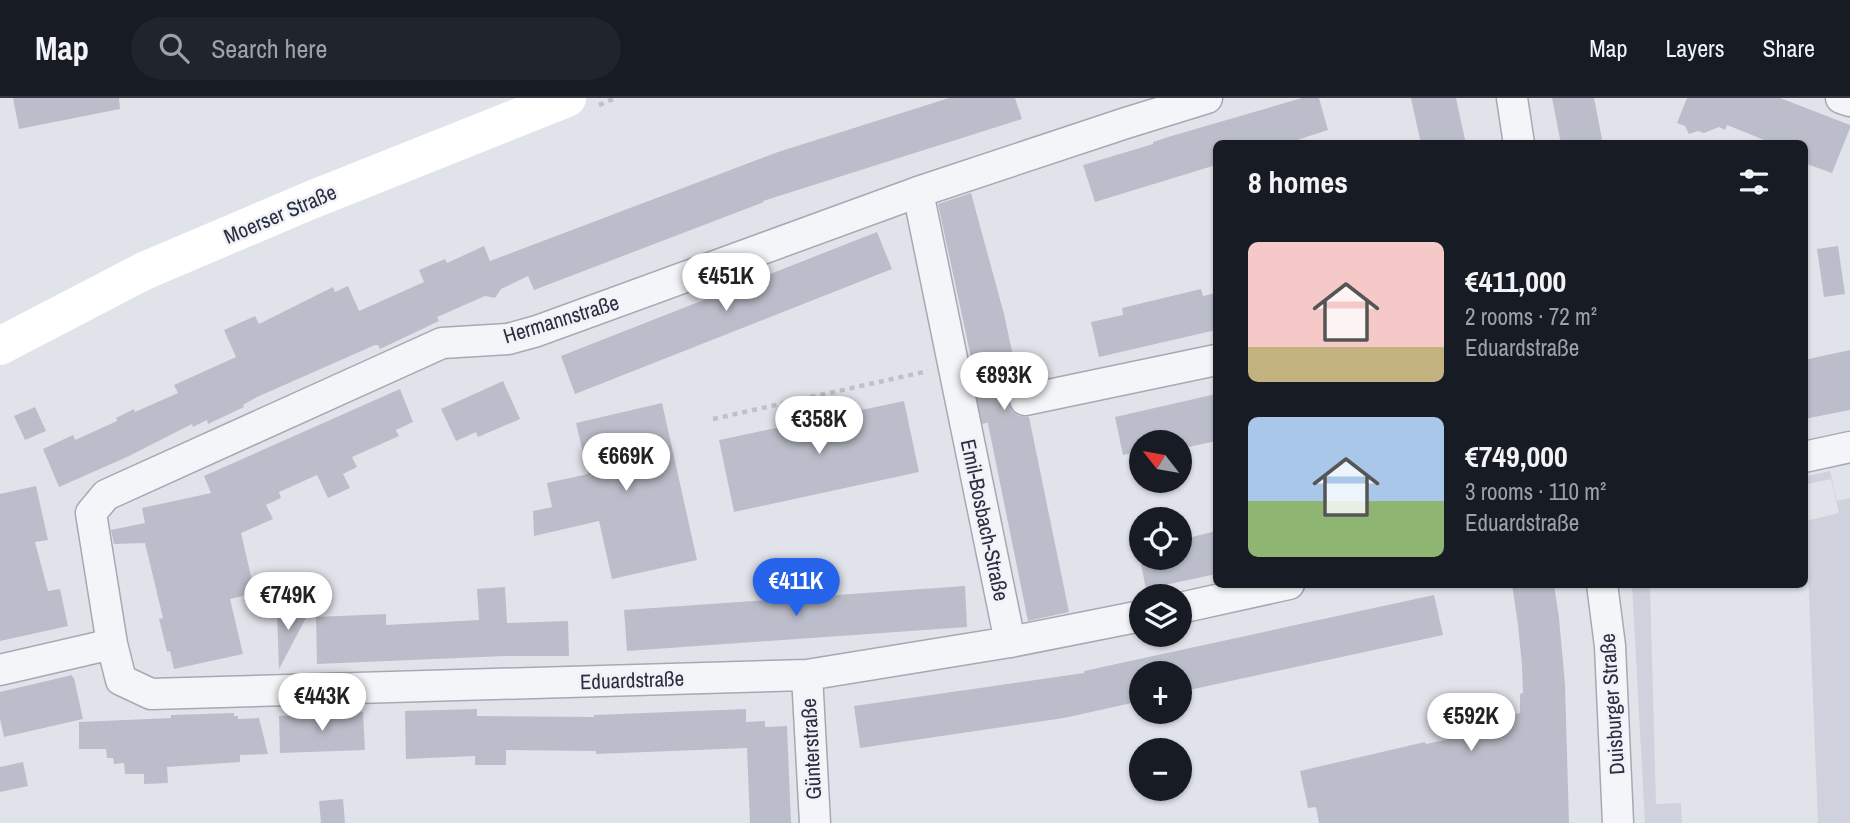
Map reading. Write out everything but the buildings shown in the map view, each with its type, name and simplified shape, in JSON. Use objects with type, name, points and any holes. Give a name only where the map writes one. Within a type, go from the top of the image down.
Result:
[{"type":"main road","name":"Moerser Straße","points":[[0,346],[144,271],[311,200],[567,98]]},
{"type":"street","name":"Hermannstraße","points":[[121,680],[91,513],[106,495],[442,342],[508,339],[537,331],[918,192],[1207,98]]},
{"type":"street","points":[[1512,98],[1518,140]]},
{"type":"street","points":[[1841,98],[1850,101]]},
{"type":"street","name":"Emil-Bosbach-Straße","points":[[918,192],[953,365],[969,412],[1010,642]]},
{"type":"street","points":[[1026,400],[1213,361]]},
{"type":"street","points":[[1808,456],[1850,447]]},
{"type":"street","points":[[1192,605],[1271,588]]},
{"type":"street","name":"Duisburger Straße","points":[[1602,588],[1609,646],[1618,823]]},
{"type":"street","name":"Eduardstraße","points":[[121,680],[150,694],[807,675],[1010,642],[1129,618]]},
{"type":"street","points":[[0,670],[113,644]]},
{"type":"street","name":"Günterstraße","points":[[807,675],[816,823]]},
{"type":"path","points":[[713,419],[953,365]]},
{"type":"shaded area","points":[[1830,471],[1837,501],[1850,498],[1850,823],[1818,823],[1808,521],[1839,513],[1831,479],[1808,484],[1808,476]]},
{"type":"shaded area","points":[[1632,588],[1650,588],[1656,804],[1681,803],[1682,823],[1645,823]]},
{"type":"tunnel","points":[[975,410],[1025,400]]}]
